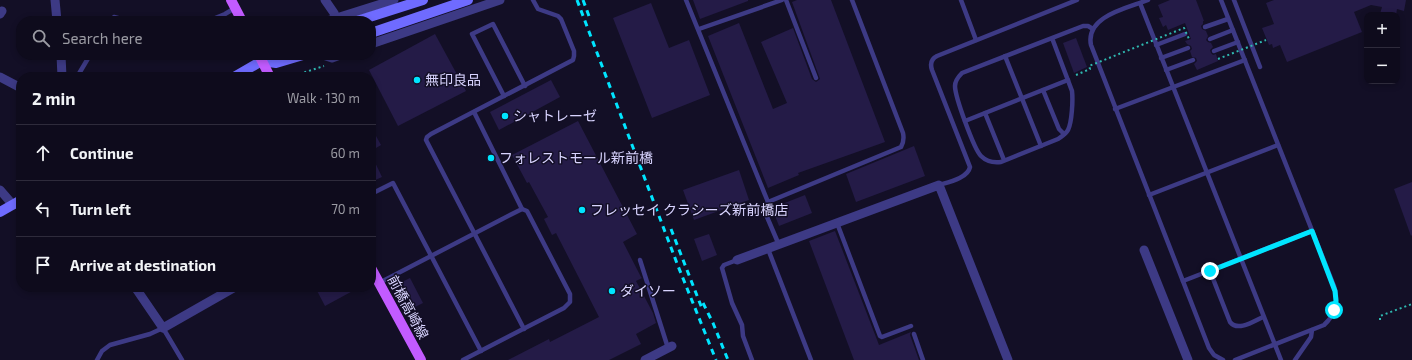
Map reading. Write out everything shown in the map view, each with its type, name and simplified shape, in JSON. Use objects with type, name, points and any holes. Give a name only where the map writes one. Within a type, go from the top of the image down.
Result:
[{"type":"main road","points":[[233,4],[239,16]]},
{"type":"main road","points":[[261,60],[267,72]]},
{"type":"main road","name":"前橋高崎線","points":[[376,277],[421,360]]},
{"type":"street","points":[[55,0],[57,16]]},
{"type":"street","points":[[326,0],[334,13],[333,16]]},
{"type":"street","points":[[344,16],[394,0]]},
{"type":"street","points":[[373,16],[423,0]]},
{"type":"street","points":[[376,31],[468,0]]},
{"type":"street","points":[[376,42],[500,0]]},
{"type":"street","points":[[61,60],[62,72]]},
{"type":"street","points":[[241,72],[257,60]]},
{"type":"street","points":[[266,60],[276,63],[286,60]]},
{"type":"street","points":[[0,77],[16,85]]},
{"type":"street","points":[[737,260],[939,185],[1008,360]]},
{"type":"street","points":[[0,190],[16,201]]},
{"type":"street","points":[[0,212],[16,203]]},
{"type":"street","points":[[1144,250],[1188,360]]},
{"type":"street","points":[[138,292],[163,328],[227,292]]},
{"type":"street","points":[[645,360],[670,347]]},
{"type":"lane","points":[[524,329],[426,140],[431,134],[571,62],[574,56],[561,19],[558,16],[538,9],[533,0]]},
{"type":"lane","points":[[686,0],[768,202]]},
{"type":"lane","points":[[699,29],[782,0]]},
{"type":"lane","points":[[786,0],[816,78]]},
{"type":"lane","points":[[779,245],[764,210],[768,202],[902,147],[904,138],[903,133],[852,0]]},
{"type":"lane","points":[[960,0],[976,40]]},
{"type":"lane","points":[[939,185],[964,176],[969,172],[970,167],[932,70],[932,61],[937,56],[1077,0]]},
{"type":"lane","points":[[1148,0],[1105,17],[1098,22],[1093,29],[1090,39],[1091,45],[1209,348],[1214,355],[1220,359]]},
{"type":"lane","points":[[1221,0],[1335,291],[1336,301],[1333,314],[1327,322],[1312,330],[1235,360]]},
{"type":"lane","points":[[1234,0],[1260,67]]},
{"type":"lane","points":[[1140,3],[1281,360]]},
{"type":"lane","points":[[220,16],[225,14],[233,4]]},
{"type":"lane","points":[[1205,27],[1228,19]]},
{"type":"lane","points":[[504,96],[472,34],[493,24],[525,86]]},
{"type":"lane","points":[[1052,38],[1072,90],[1069,126],[1064,134],[1058,139],[1041,146],[1004,160],[993,162],[984,159],[978,153],[956,93],[955,87],[957,80],[962,73],[1005,56],[1083,26],[1088,26],[1093,29]]},
{"type":"lane","points":[[1210,39],[1233,30]]},
{"type":"lane","points":[[1156,45],[1184,34]]},
{"type":"lane","points":[[1214,51],[1238,42]]},
{"type":"lane","points":[[1161,58],[1188,48]]},
{"type":"lane","points":[[1005,56],[1041,146]]},
{"type":"lane","points":[[80,72],[87,60]]},
{"type":"lane","points":[[1166,70],[1193,60]]},
{"type":"lane","points":[[1116,109],[1245,60]]},
{"type":"lane","points":[[965,121],[1068,80]]},
{"type":"lane","points":[[1043,90],[1059,129],[1064,134]]},
{"type":"lane","points":[[463,360],[566,306],[570,302],[571,297],[527,211],[522,209],[474,112]]},
{"type":"lane","points":[[985,114],[1004,160]]},
{"type":"lane","points":[[1149,195],[1278,145]]},
{"type":"lane","points":[[376,192],[393,183],[481,351]]},
{"type":"lane","points":[[379,283],[522,209]]},
{"type":"lane","points":[[837,223],[880,336],[882,337],[911,326]]},
{"type":"lane","points":[[1183,281],[1312,231]]},
{"type":"lane","points":[[768,249],[811,360]]},
{"type":"lane","points":[[640,260],[670,347]]},
{"type":"lane","points":[[737,260],[724,265],[722,268],[732,303],[742,325],[743,336],[752,360]]},
{"type":"lane","points":[[1210,271],[1232,325],[1240,326],[1263,317]]},
{"type":"lane","points":[[97,360],[102,351],[110,345],[150,334],[163,328],[182,360]]},
{"type":"lane","points":[[1295,360],[1311,337],[1312,330]]},
{"type":"lane","points":[[914,334],[923,360]]},
{"type":"path","points":[[1076,75],[1090,69],[1089,66],[1184,28],[1189,39]]},
{"type":"path","points":[[1218,59],[1266,40]]},
{"type":"path","points":[[305,72],[326,65]]},
{"type":"path","points":[[1380,320],[1380,316],[1412,304]]},
{"type":"building","points":[[693,0],[748,0],[748,1],[700,19]]},
{"type":"building","points":[[797,0],[831,0],[885,142],[798,173],[799,175],[768,188],[708,36],[739,23],[773,109],[787,103],[761,42],[793,28],[812,79],[816,82],[820,79],[792,2]]},
{"type":"building","points":[[1170,0],[1196,0],[1204,21],[1201,26],[1202,29],[1206,31],[1208,36],[1206,40],[1211,43],[1213,47],[1210,50],[1211,53],[1213,55],[1216,54],[1218,61],[1197,70],[1194,64],[1197,61],[1196,58],[1192,57],[1190,51],[1192,49],[1191,46],[1185,41],[1191,39],[1185,23],[1168,30],[1166,25],[1163,27],[1159,18],[1163,17],[1158,5]]},
{"type":"building","points":[[1274,0],[1406,0],[1404,11],[1397,9],[1396,12],[1381,12],[1382,7],[1371,5],[1354,12],[1362,32],[1287,62],[1280,45],[1273,48],[1272,44],[1269,45],[1262,28],[1274,24],[1266,3]]},
{"type":"building","points":[[651,3],[669,48],[689,40],[710,95],[652,118],[613,18]]},
{"type":"building","name":"無印良品","points":[[435,34],[466,91],[398,126],[376,84],[376,72],[370,72],[369,70]]},
{"type":"building","points":[[1076,38],[1087,67],[1074,73],[1063,43]]},
{"type":"building","points":[[551,80],[560,97],[499,130],[490,112]]},
{"type":"building","points":[[578,121],[637,234],[623,242],[642,278],[636,281],[653,313],[656,323],[636,334],[641,344],[609,360],[508,360],[549,339],[550,342],[599,317],[556,233],[552,235],[544,219],[548,217],[512,155]]},
{"type":"building","points":[[376,136],[381,145],[376,148]]},
{"type":"building","points":[[914,146],[925,176],[856,202],[846,174]]},
{"type":"building","points":[[376,164],[382,177],[376,180]]},
{"type":"building","points":[[739,170],[749,200],[694,220],[683,190]]},
{"type":"building","points":[[1412,182],[1412,235],[1411,236],[1394,189]]},
{"type":"building","points":[[805,195],[812,213],[779,226],[772,208]]},
{"type":"building","points":[[835,231],[879,345],[911,332],[910,335],[919,360],[854,360],[809,241]]},
{"type":"building","points":[[709,234],[717,255],[702,261],[694,239]]},
{"type":"building","points":[[410,278],[423,303],[415,307],[402,282]]},
{"type":"building","points":[[318,292],[351,292],[325,306]]},
{"type":"railway","points":[[577,0],[678,266],[716,360]]},
{"type":"railway","points":[[583,0],[589,16]]},
{"type":"railway","points":[[671,229],[703,311]]},
{"type":"railway","points":[[703,303],[728,360]]},
{"type":"place","name":"無印良品","points":[[417,80]]},
{"type":"place","name":"シャトレーゼ","points":[[505,116]]},
{"type":"place","name":"フォレストモール新前橋","points":[[491,158]]},
{"type":"place","name":"フレッセイ クラシーズ新前橋店","points":[[582,210]]},
{"type":"place","name":"ダイソー","points":[[612,291]]},
{"type":"route","points":[[1210,271],[1312,231],[1335,291],[1336,305],[1334,310]]}]
